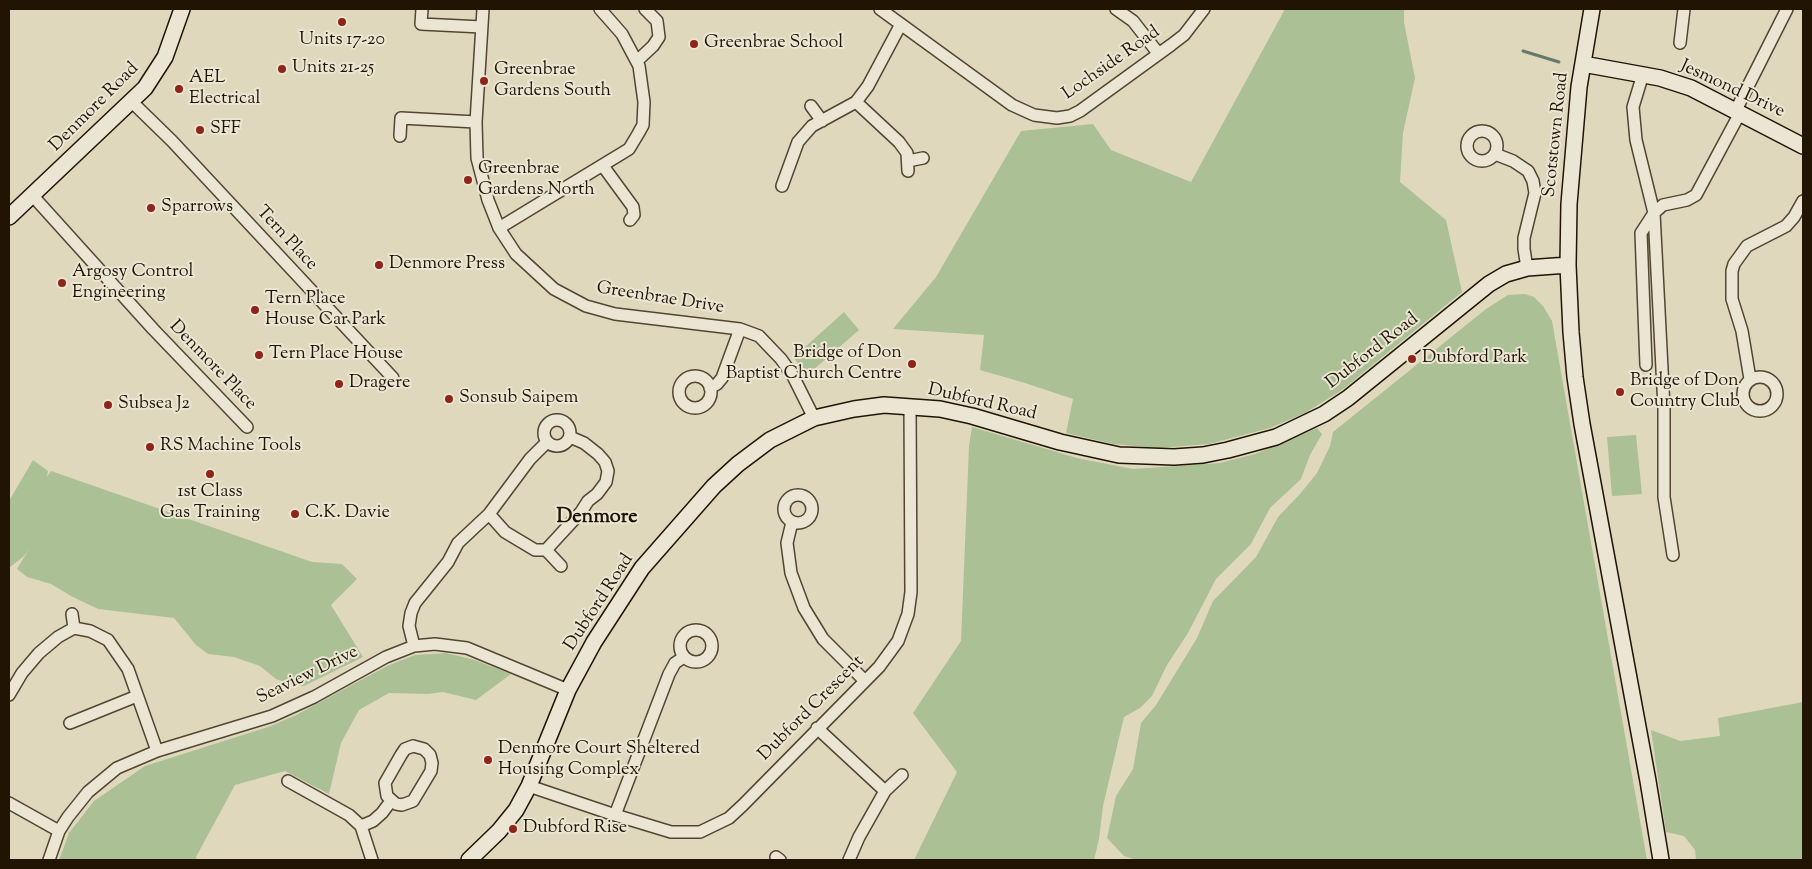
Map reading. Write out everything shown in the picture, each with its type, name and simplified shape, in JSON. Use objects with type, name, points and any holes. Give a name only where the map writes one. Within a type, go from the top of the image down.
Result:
[{"type":"street","name":"Denmore Road","points":[[9,217],[146,88],[161,65],[172,41],[182,9]]},
{"type":"street","points":[[422,9],[421,24],[482,27]]},
{"type":"street","name":"Greenbrae Drive","points":[[483,9],[476,122],[477,158],[488,200],[499,228],[516,254],[530,269],[554,289],[586,306],[615,314],[740,329],[759,336],[781,359],[793,376],[814,418]]},
{"type":"street","points":[[499,228],[628,150],[634,143],[643,125],[644,92],[637,61],[622,34],[600,9]]},
{"type":"street","points":[[637,61],[653,46],[659,37],[657,21],[645,9]]},
{"type":"street","name":"Lochside Road","points":[[880,9],[1012,105],[1034,115],[1057,118],[1075,114],[1184,35],[1204,9]]},
{"type":"street","points":[[1116,9],[1133,21],[1158,53]]},
{"type":"street","name":"Scotstown Road","points":[[1592,9],[1579,87],[1569,204],[1568,265],[1571,332],[1581,415],[1662,860]]},
{"type":"street","points":[[1680,43],[1684,9]]},
{"type":"street","points":[[1646,365],[1641,237],[1643,230],[1654,213],[1663,205],[1687,200],[1696,195],[1788,9]]},
{"type":"street","points":[[782,186],[798,142],[812,126],[856,102],[868,86],[901,24]]},
{"type":"street","name":"Jesmond Drive","points":[[1583,64],[1644,74],[1691,88],[1803,146]]},
{"type":"street","points":[[1644,74],[1633,108],[1636,140],[1654,213],[1664,408],[1664,497],[1673,555]]},
{"type":"street","name":"Tern Place","points":[[132,102],[172,141],[393,378]]},
{"type":"street","points":[[856,102],[899,142],[907,152],[908,166],[923,158]]},
{"type":"street","points":[[811,106],[822,121]]},
{"type":"street","points":[[400,136],[401,118],[476,122]]},
{"type":"street","points":[[1494,154],[1514,161],[1528,171],[1533,181],[1535,193],[1524,238],[1527,268]]},
{"type":"street","points":[[603,166],[634,207],[634,215],[630,220]]},
{"type":"street","name":"Denmore Place","points":[[32,195],[152,329],[247,427]]},
{"type":"street","points":[[1750,379],[1742,331],[1732,299],[1732,271],[1738,257],[1747,246],[1786,226],[1794,217],[1803,201]]},
{"type":"street","name":"Dubford Road","points":[[469,860],[499,831],[516,810],[529,786],[568,690],[594,642],[642,568],[714,486],[738,464],[770,440],[814,418],[854,409],[884,405],[940,409],[1118,456],[1174,457],[1202,455],[1228,450],[1276,437],[1324,414],[1348,398],[1489,284],[1506,274],[1527,268],[1568,265]]},
{"type":"street","points":[[710,388],[722,378],[740,329]]},
{"type":"street","name":"Dubford Crescent","points":[[529,786],[671,832],[700,832],[729,818],[743,805],[879,667],[898,641],[908,614],[911,592],[910,406]]},
{"type":"street","points":[[555,420],[567,425],[570,437],[568,440],[562,445],[554,446],[548,442],[544,436],[548,424],[555,420]]},
{"type":"street","points":[[546,550],[606,482],[608,471],[605,462],[584,443],[570,437]]},
{"type":"street","points":[[414,646],[409,626],[415,603],[448,562],[458,543],[489,514],[530,459],[548,442]]},
{"type":"street","points":[[489,514],[505,532],[524,545],[536,550],[546,550],[561,566]]},
{"type":"street","points":[[792,522],[787,543],[791,573],[804,608],[823,639],[865,680]]},
{"type":"street","points":[[72,614],[74,628]]},
{"type":"street","points":[[9,695],[22,672],[39,653],[58,637],[74,628],[90,632],[108,640],[128,669],[157,751]]},
{"type":"street","name":"Seaview Drive","points":[[49,860],[59,831],[88,792],[117,768],[157,751],[272,716],[314,697],[386,657],[414,646],[435,644],[467,648],[568,690]]},
{"type":"street","points":[[615,815],[669,674],[675,663],[684,657]]},
{"type":"street","points":[[70,724],[137,696]]},
{"type":"street","points":[[817,728],[885,791]]},
{"type":"street","points":[[413,746],[424,749],[430,755],[432,764],[415,799],[402,805],[391,801],[386,792],[385,784],[401,755],[405,750],[413,746]]},
{"type":"street","points":[[849,860],[859,837],[885,791],[902,775]]},
{"type":"street","points":[[288,781],[349,815],[361,826],[372,860]]},
{"type":"street","points":[[361,826],[373,821],[391,801]]},
{"type":"street","points":[[9,803],[59,831]]},
{"type":"green space","points":[[1285,9],[1404,9],[1404,22],[1415,78],[1403,133],[1400,182],[1446,220],[1462,292],[1342,390],[1305,413],[1270,428],[1209,444],[1158,448],[1113,444],[1066,433],[1073,399],[980,370],[984,335],[893,329],[936,277],[1021,131],[1093,124],[1111,150],[1191,182]]},
{"type":"green space","points":[[1525,294],[1534,297],[1543,306],[1552,321],[1647,860],[1136,860],[1124,856],[1107,838],[1116,796],[1133,769],[1141,723],[1156,705],[1197,638],[1213,601],[1256,557],[1278,517],[1317,473],[1330,446],[1333,432],[1486,309],[1508,295]]},
{"type":"green space","points":[[844,312],[859,330],[805,377],[794,357]]},
{"type":"green space","points":[[972,427],[1077,458],[1133,469],[1220,463],[1255,454],[1317,428],[1322,434],[1310,455],[1301,479],[1270,508],[1251,544],[1216,579],[1188,633],[1167,665],[1152,696],[1140,708],[1124,717],[1103,806],[1094,860],[914,860],[957,772],[913,713],[961,641],[969,446]]},
{"type":"green space","points":[[1636,435],[1642,494],[1612,496],[1607,437]]},
{"type":"green space","points":[[33,460],[48,471],[47,477],[51,471],[312,562],[342,564],[357,579],[331,605],[363,657],[304,686],[296,686],[276,679],[260,666],[234,657],[208,654],[196,645],[174,618],[98,609],[51,584],[27,577],[17,569],[29,549],[24,556],[9,568],[9,501]]},
{"type":"green space","points":[[446,653],[475,660],[511,674],[476,700],[443,692],[428,694],[389,693],[359,710],[341,743],[329,794],[285,771],[235,785],[196,857],[197,860],[59,860],[69,833],[94,801],[145,766],[271,726],[296,715],[387,666],[415,655]]},
{"type":"green space","points":[[1803,702],[1803,860],[1696,860],[1695,850],[1684,836],[1666,832],[1651,730],[1680,741],[1720,736],[1718,718]]},
{"type":"waterway","points":[[1523,51],[1559,62]]},
{"type":"place","name":"Units 17-20","points":[[342,22]]},
{"type":"place","name":"Greenbrae School","points":[[694,44]]},
{"type":"place","name":"Units 21-25","points":[[282,69]]},
{"type":"place","name":"Greenbrae Gardens South","points":[[484,81]]},
{"type":"place","name":"AEL Electrical","points":[[179,89]]},
{"type":"place","name":"SFF","points":[[200,130]]},
{"type":"place","name":"Greenbrae Gardens North","points":[[468,180]]},
{"type":"place","name":"Sparrows","points":[[151,208]]},
{"type":"place","name":"Denmore Press","points":[[379,265]]},
{"type":"place","name":"Argosy Control Engineering","points":[[62,283]]},
{"type":"place","name":"Tern Place House Car Park","points":[[255,310]]},
{"type":"place","name":"Tern Place House","points":[[259,355]]},
{"type":"place","name":"Dubford Park","points":[[1412,359]]},
{"type":"place","name":"Bridge of Don Baptist Church Centre","points":[[912,364]]},
{"type":"place","name":"Dragere","points":[[339,384]]},
{"type":"place","name":"Bridge of Don Country Club","points":[[1620,392]]},
{"type":"place","name":"Sonsub Saipem","points":[[449,399]]},
{"type":"place","name":"Subsea J2","points":[[108,405]]},
{"type":"place","name":"RS Machine Tools","points":[[150,447]]},
{"type":"place","name":"1st Class Gas Training","points":[[210,474]]},
{"type":"place","name":"C.K. Davie","points":[[295,514]]},
{"type":"place","name":"Denmore Court Sheltered Housing Complex","points":[[488,760]]},
{"type":"place","name":"Dubford Rise","points":[[513,829]]},
{"type":"district","name":"Denmore","points":[[597,519]]}]
